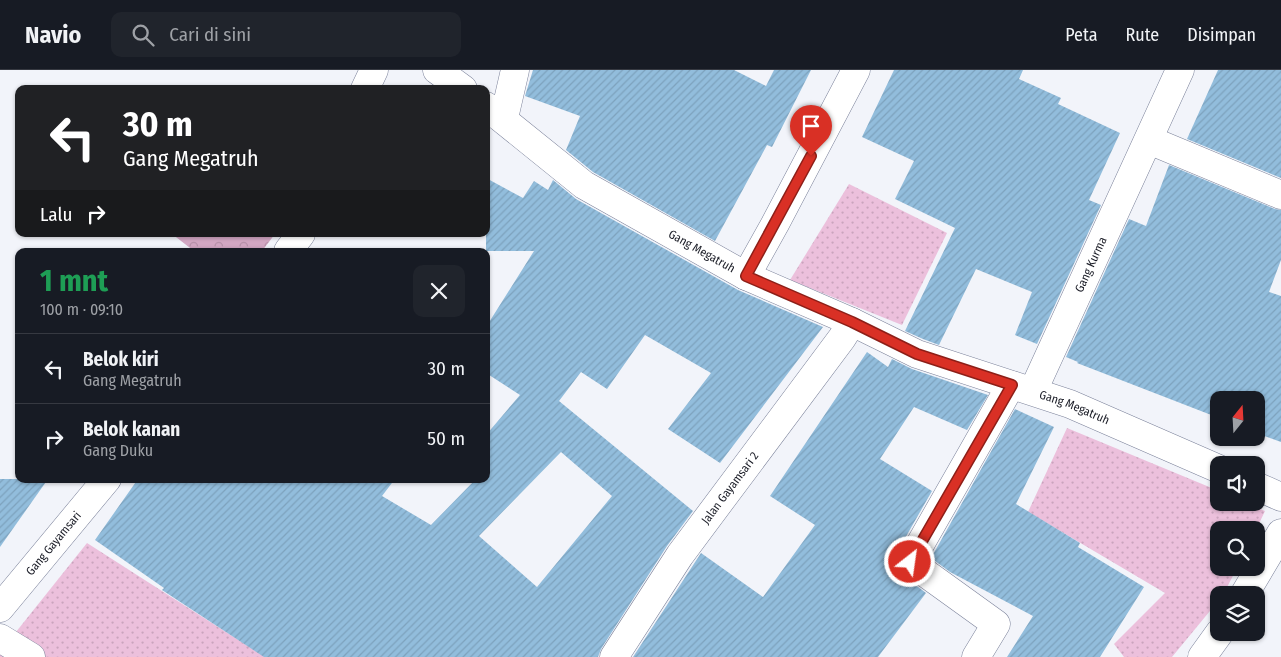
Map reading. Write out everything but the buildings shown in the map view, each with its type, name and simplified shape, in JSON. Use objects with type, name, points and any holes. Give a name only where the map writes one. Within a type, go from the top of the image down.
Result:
[{"type":"street","points":[[367,85],[374,70]]},
{"type":"street","points":[[437,70],[458,85]]},
{"type":"street","points":[[495,112],[515,70]]},
{"type":"street","points":[[746,276],[856,70]]},
{"type":"street","name":"Gang Kurma","points":[[976,657],[996,624],[910,562],[1022,388],[1149,140],[1180,70]]},
{"type":"street","name":"Gang Megatruh","points":[[495,112],[584,185],[746,276],[852,322],[917,354],[1070,404],[1210,465]]},
{"type":"street","points":[[1149,140],[1281,195]]},
{"type":"street","points":[[290,248],[299,237]]},
{"type":"street","name":"Jalan Gayamsari 2","points":[[614,657],[680,555],[852,322]]},
{"type":"street","name":"Gang Gayamsari","points":[[0,608],[104,483]]},
{"type":"street","points":[[1265,490],[1281,497]]},
{"type":"street","points":[[1249,586],[1281,533]]},
{"type":"street","points":[[0,638],[31,657]]},
{"type":"street","points":[[1202,657],[1214,641]]},
{"type":"shaded area","points":[[849,184],[947,233],[902,325],[790,280]]},
{"type":"shaded area","points":[[1067,428],[1210,487],[1210,511],[1265,511],[1260,521],[1210,521],[1210,576],[1233,576],[1228,586],[1210,586],[1210,611],[1172,657],[1124,657],[1114,644],[1165,593],[1028,512]]},
{"type":"shaded area","points":[[87,543],[265,657],[0,657],[0,652]]},
{"type":"green space","points":[[176,237],[273,237],[264,248],[190,248]]},
{"type":"route","points":[[811,156],[746,276],[852,322],[917,354],[1012,385],[910,562]]}]
